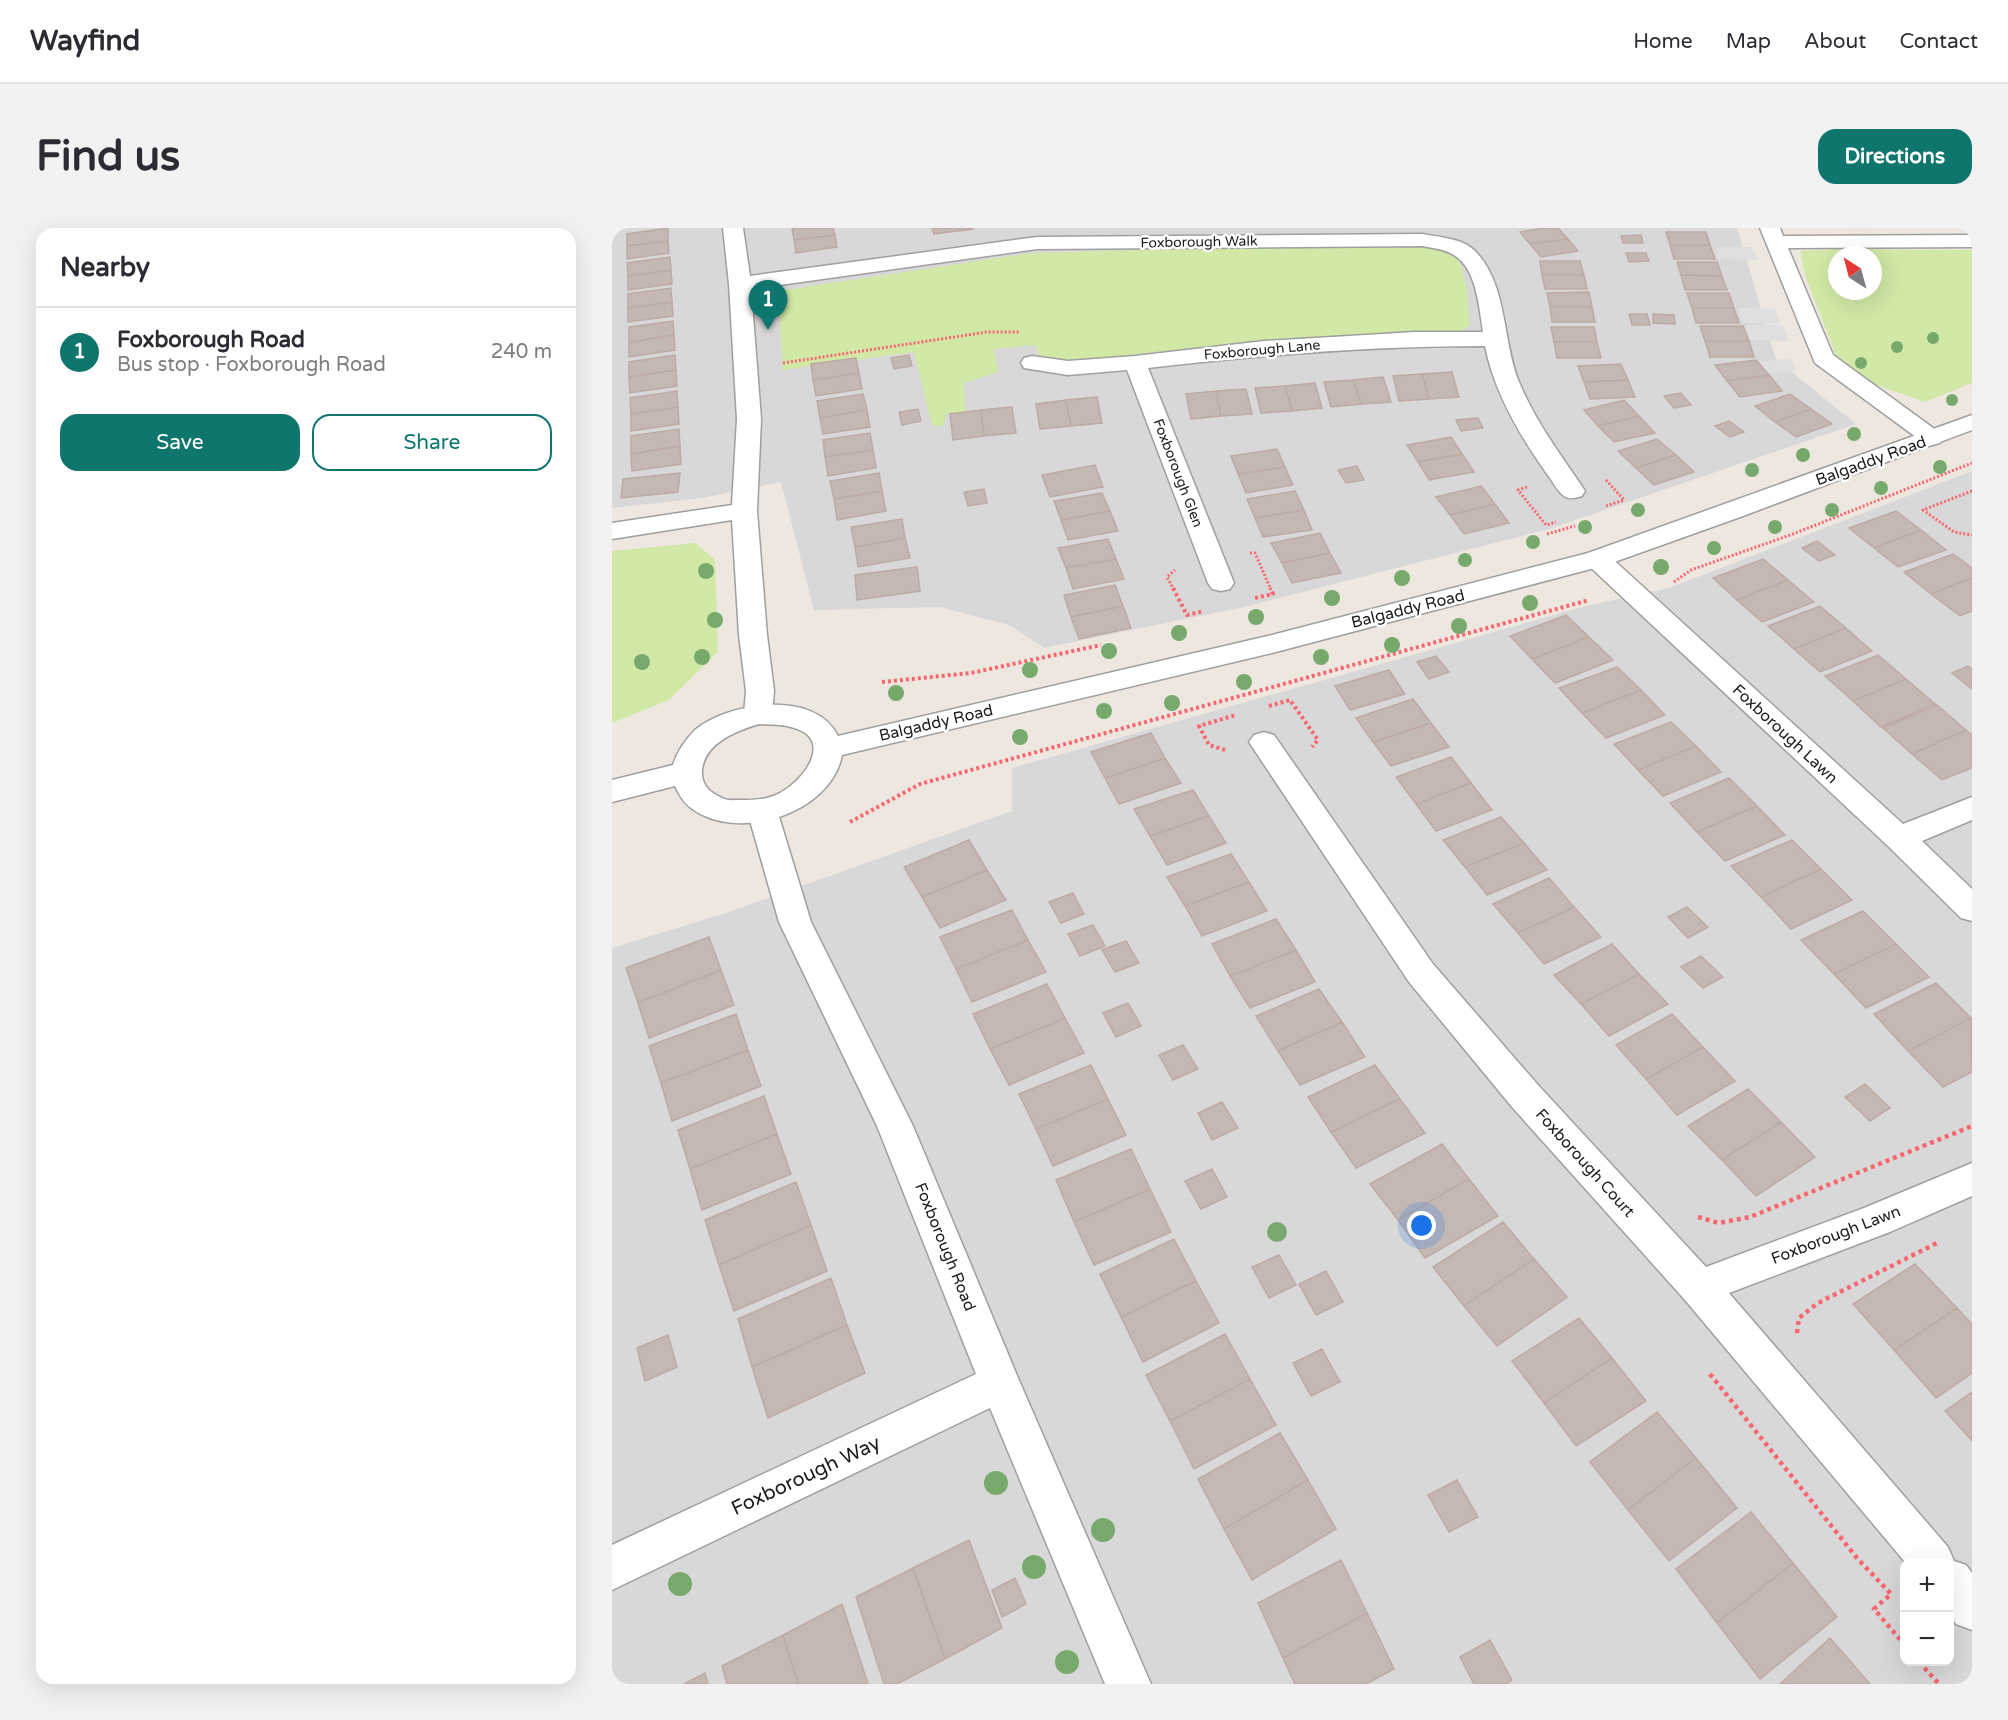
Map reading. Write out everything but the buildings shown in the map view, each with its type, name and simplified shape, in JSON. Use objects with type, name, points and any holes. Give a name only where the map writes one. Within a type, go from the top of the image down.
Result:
[{"type":"street","points":[[733,228],[740,284],[749,419],[744,511],[753,635],[760,691],[758,714]]},
{"type":"street","points":[[1932,438],[1823,358],[1773,235],[1972,241]]},
{"type":"street","name":"Foxborough Walk","points":[[740,284],[1036,236],[1422,240],[1450,246],[1467,254],[1477,268],[1492,314],[1494,339],[1501,365],[1539,444],[1573,491]]},
{"type":"street","name":"Foxborough Lane","points":[[1032,363],[1068,368],[1135,363],[1264,348],[1415,339],[1494,339]]},
{"type":"street","name":"Foxborough Glen","points":[[1135,363],[1221,583]]},
{"type":"street","name":"Balgaddy Road","points":[[830,748],[1272,644],[1597,559],[1734,512],[1972,422]]},
{"type":"street","points":[[612,531],[744,511]]},
{"type":"street","name":"Foxborough Lawn","points":[[1597,559],[1899,838],[1972,909]]},
{"type":"street","points":[[758,714],[797,716],[813,724],[824,734],[830,748],[827,763],[819,779],[804,792],[784,804],[762,810],[737,812],[716,808],[699,799],[688,786],[685,773],[691,756],[701,741],[735,721],[758,714]]},
{"type":"street","name":"Foxborough Court","points":[[1264,742],[1421,973],[1525,1096],[1699,1287],[1929,1558]]},
{"type":"street","points":[[612,791],[685,773]]},
{"type":"street","points":[[1899,838],[1972,808]]},
{"type":"street","name":"Foxborough Road","points":[[762,810],[795,922],[895,1126],[1000,1383],[1128,1684]]},
{"type":"street","name":"Foxborough Lawn","points":[[1699,1287],[1876,1220],[1972,1179]]},
{"type":"street","name":"Foxborough Way","points":[[612,1568],[1000,1383]]},
{"type":"street","points":[[1954,1586],[1972,1608]]},
{"type":"path","points":[[778,364],[987,332],[1020,332]]},
{"type":"path","points":[[1674,588],[1674,582],[1691,570],[1793,534],[1972,463]]},
{"type":"path","points":[[1602,476],[1624,500],[1602,507]]},
{"type":"path","points":[[1532,484],[1518,490],[1546,525],[1557,521]]},
{"type":"path","points":[[1972,491],[1923,510],[1954,532],[1972,535]]},
{"type":"path","points":[[1541,535],[1576,526]]},
{"type":"path","points":[[1244,552],[1255,553],[1273,594],[1251,599]]},
{"type":"path","points":[[1181,564],[1167,577],[1187,615],[1208,610]]},
{"type":"path","points":[[850,822],[920,784],[1591,599]]},
{"type":"path","points":[[882,682],[971,673],[1112,643]]},
{"type":"path","points":[[1796,1343],[1799,1318],[1818,1303],[1941,1240]]},
{"type":"path","points":[[1923,1666],[1939,1684]]},
{"type":"shaded area","points":[[612,228],[1737,228],[1776,359],[1856,424],[1549,529],[1244,607],[1044,648],[1009,625],[940,607],[814,610],[781,482],[702,498],[612,508]]},
{"type":"shaded area","points":[[1716,247],[1752,247],[1758,260],[1718,259]]},
{"type":"shaded area","points":[[1737,308],[1775,309],[1780,324],[1745,323],[1741,321]]},
{"type":"shaded area","points":[[1747,325],[1783,325],[1788,341],[1750,340],[1745,327]]},
{"type":"shaded area","points":[[1789,358],[1797,370],[1769,374],[1759,362]]},
{"type":"shaded area","points":[[1972,471],[1972,1684],[612,1684],[612,948],[729,912],[1012,811],[1012,768],[1586,606],[1669,588]]},
{"type":"green space","points":[[1419,247],[1448,253],[1460,263],[1465,279],[1470,324],[1461,332],[1439,335],[1283,341],[1056,363],[1042,360],[1035,345],[994,349],[998,372],[964,383],[966,412],[946,414],[944,426],[932,426],[914,352],[783,370],[778,291],[1031,253]]},
{"type":"green space","points":[[1882,249],[1972,250],[1972,383],[1925,402],[1876,385],[1836,356],[1805,275],[1800,251],[1828,250],[1828,300],[1882,300]]},
{"type":"green space","points":[[695,543],[715,560],[718,652],[669,700],[612,723],[612,551]]},
{"type":"place","name":"Foxborough Road","points":[[768,330]]}]
